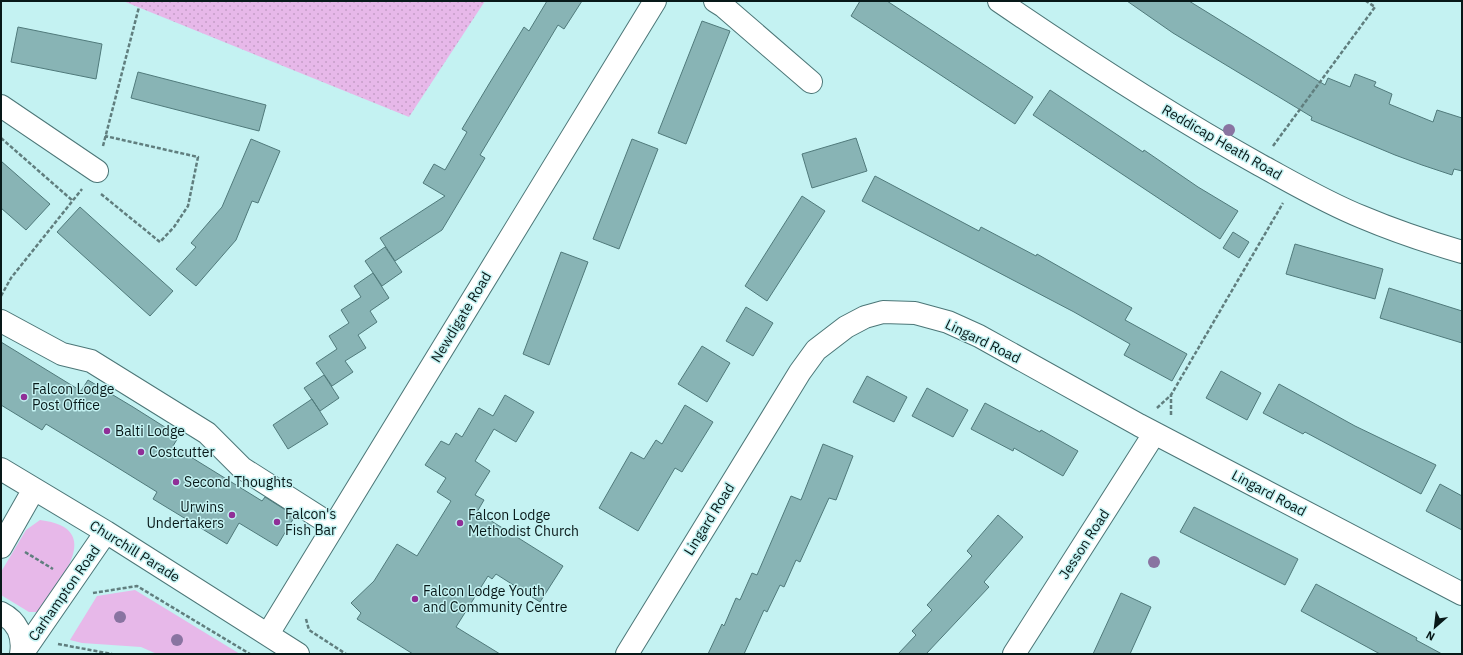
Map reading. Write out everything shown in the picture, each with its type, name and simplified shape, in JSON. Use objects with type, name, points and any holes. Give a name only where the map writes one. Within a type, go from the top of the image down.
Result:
[{"type":"street","name":"Newdigate Road","points":[[268,634],[655,1]]},
{"type":"street","points":[[715,1],[723,6],[811,82]]},
{"type":"street","name":"Reddicap Heath Road","points":[[999,1],[1095,66],[1217,141],[1294,184],[1361,217],[1424,241],[1462,252]]},
{"type":"street","points":[[1,106],[97,171]]},
{"type":"street","name":"Lingard Road","points":[[627,654],[800,372],[816,350],[846,327],[865,317],[883,312],[915,312],[948,322],[979,336],[1147,430],[1462,594]]},
{"type":"street","points":[[1,321],[62,354],[91,361],[207,433],[242,468],[333,526]]},
{"type":"street","name":"Jesson Road","points":[[1014,654],[1147,430]]},
{"type":"street","name":"Churchill Parade","points":[[1,469],[106,532],[298,654]]},
{"type":"street","points":[[3,544],[34,489]]},
{"type":"street","name":"Carhampton Road","points":[[21,654],[74,582],[106,532]]},
{"type":"street","points":[[1,613],[10,619],[19,629],[22,644],[21,654]]},
{"type":"path","points":[[1259,164],[1375,7],[1366,1]]},
{"type":"path","points":[[99,192],[160,242],[174,227],[188,206],[198,157],[105,136]]},
{"type":"path","points":[[1,138],[73,200]]},
{"type":"path","points":[[1147,430],[1171,395],[1294,184]]},
{"type":"path","points":[[1,296],[11,278]]},
{"type":"path","points":[[3,544],[94,593],[137,586],[250,654]]},
{"type":"path","points":[[53,643],[112,654]]},
{"type":"shaded area","points":[[123,1],[485,1],[409,117]]},
{"type":"shaded area","points":[[40,520],[60,525],[71,533],[74,544],[72,557],[57,586],[39,612],[29,612],[1,595],[1,572],[26,530]]},
{"type":"shaded area","points":[[135,590],[240,654],[157,654],[141,647],[82,643],[70,640],[97,596]]},
{"type":"building","points":[[547,1],[582,1],[564,29],[558,25],[480,155],[485,158],[442,230],[395,261],[380,238],[445,196],[423,183],[434,164],[445,170],[467,132],[462,129],[489,84],[524,27],[529,31]]},
{"type":"building","points":[[860,1],[887,1],[1033,97],[1015,124],[851,16]]},
{"type":"building","points":[[1127,1],[1189,1],[1325,85],[1328,78],[1350,87],[1355,74],[1376,82],[1374,86],[1392,94],[1389,104],[1433,122],[1437,110],[1462,118],[1462,171],[1454,169],[1452,175],[1422,165],[1311,120],[1312,117],[1173,33]]},
{"type":"building","points":[[702,21],[730,31],[686,144],[658,133]]},
{"type":"building","points":[[18,27],[102,44],[96,79],[11,62]]},
{"type":"building","points":[[138,72],[266,105],[259,131],[131,98]]},
{"type":"building","points":[[1050,90],[1143,152],[1144,150],[1198,187],[1238,211],[1220,239],[1033,115]]},
{"type":"building","points":[[856,138],[867,171],[812,188],[802,154]]},
{"type":"building","points":[[251,139],[280,151],[258,203],[252,201],[236,240],[196,286],[176,269],[196,247],[191,243],[222,207]]},
{"type":"building","points":[[632,139],[658,149],[619,249],[593,239]]},
{"type":"building","points":[[1,161],[50,204],[26,230],[1,208]]},
{"type":"building","points":[[875,176],[979,231],[981,227],[1036,256],[1037,254],[1132,308],[1125,320],[1187,354],[1172,381],[1124,355],[1130,344],[1074,312],[862,201]]},
{"type":"building","points":[[802,196],[825,211],[767,301],[745,286]]},
{"type":"building","points":[[80,207],[173,291],[150,316],[57,232]]},
{"type":"building","points":[[1233,232],[1249,242],[1239,258],[1223,248]]},
{"type":"building","points":[[1295,244],[1383,269],[1375,299],[1286,274]]},
{"type":"building","points":[[385,247],[402,272],[382,286],[365,261]]},
{"type":"building","points":[[561,252],[588,262],[549,365],[523,354]]},
{"type":"building","points":[[373,273],[389,298],[370,311],[377,322],[358,335],[366,348],[345,361],[353,372],[332,386],[316,363],[337,349],[329,336],[349,323],[341,310],[361,297],[354,286]]},
{"type":"building","points":[[1389,288],[1462,311],[1462,343],[1380,318]]},
{"type":"building","points":[[746,307],[773,323],[753,356],[726,341]]},
{"type":"building","points":[[1,342],[81,391],[88,380],[179,436],[173,446],[262,501],[265,497],[295,516],[277,546],[239,523],[227,544],[153,499],[157,492],[102,458],[46,424],[42,430],[1,405]]},
{"type":"building","points":[[702,346],[730,363],[707,402],[678,384]]},
{"type":"building","points":[[1221,371],[1261,393],[1247,420],[1206,398]]},
{"type":"building","points":[[324,375],[339,398],[320,411],[304,388]]},
{"type":"building","points":[[867,376],[907,397],[894,422],[853,402]]},
{"type":"building","points":[[1279,384],[1355,426],[1436,465],[1421,494],[1305,432],[1303,434],[1263,413]]},
{"type":"building","points":[[927,388],[968,410],[953,437],[912,416]]},
{"type":"building","points":[[505,395],[534,412],[516,442],[494,429],[475,461],[490,471],[475,495],[484,500],[477,512],[563,566],[540,602],[496,574],[492,579],[488,576],[456,627],[500,654],[413,654],[357,619],[361,613],[351,603],[374,581],[397,544],[417,556],[451,501],[437,492],[446,478],[425,465],[441,441],[449,445],[456,433],[462,437],[479,408],[493,416]]},
{"type":"building","points":[[312,399],[328,424],[288,449],[273,425]]},
{"type":"building","points":[[985,403],[1040,432],[1041,430],[1078,451],[1063,476],[1014,448],[1013,451],[971,429]]},
{"type":"building","points":[[685,405],[713,422],[682,472],[675,468],[638,531],[599,508],[631,452],[644,459],[656,440],[662,444]]},
{"type":"building","points":[[823,444],[853,456],[836,500],[829,498],[800,562],[796,560],[784,587],[780,585],[767,612],[764,610],[744,654],[708,654],[722,624],[724,626],[736,598],[740,600],[752,573],[757,575],[791,496],[801,500]]},
{"type":"building","points":[[1440,484],[1462,496],[1462,530],[1426,511]]},
{"type":"building","points":[[1194,507],[1298,559],[1285,585],[1180,532]]},
{"type":"building","points":[[998,515],[1023,537],[984,582],[989,587],[926,654],[898,654],[916,635],[912,631],[932,610],[927,605],[972,556],[967,551]]},
{"type":"building","points":[[1316,584],[1417,638],[1416,640],[1442,654],[1380,654],[1301,611]]},
{"type":"building","points":[[1121,593],[1151,607],[1130,654],[1093,654]]},
{"type":"place","name":"Falcon Lodge Post Office","points":[[24,397]]},
{"type":"place","name":"Balti Lodge","points":[[107,431]]},
{"type":"place","name":"Costcutter","points":[[141,452]]},
{"type":"place","name":"Second Thoughts","points":[[176,482]]},
{"type":"place","name":"Urwins Undertakers","points":[[232,515]]},
{"type":"place","name":"Falcon's Fish Bar","points":[[277,522]]},
{"type":"place","name":"Falcon Lodge Methodist Church","points":[[460,523]]},
{"type":"place","name":"Falcon Lodge Youth and Community Centre","points":[[415,599]]}]
